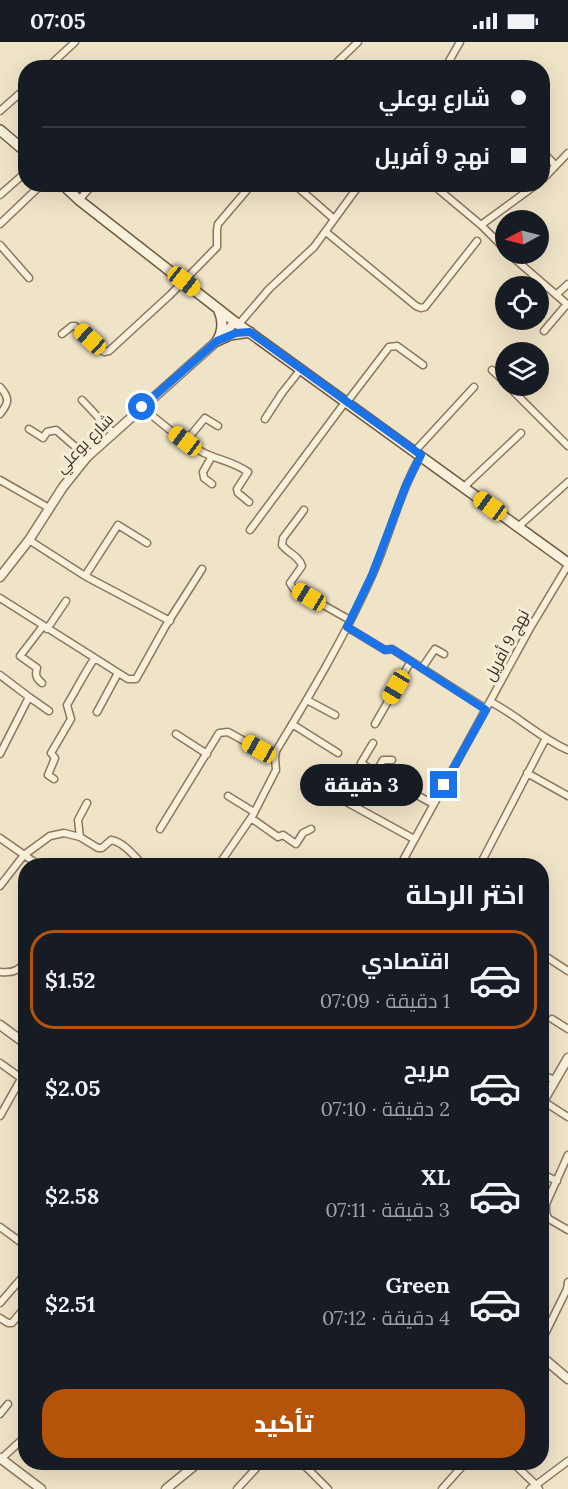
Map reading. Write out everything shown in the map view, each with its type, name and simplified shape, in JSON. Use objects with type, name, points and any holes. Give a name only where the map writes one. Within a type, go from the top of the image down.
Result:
[{"type":"main road","points":[[0,130],[18,145]]},
{"type":"main road","points":[[70,192],[237,323],[519,526],[568,564]]},
{"type":"main road","points":[[216,306],[223,327],[217,341]]},
{"type":"main road","points":[[217,341],[236,333],[250,332]]},
{"type":"street","points":[[56,60],[75,42]]},
{"type":"street","points":[[339,60],[358,42]]},
{"type":"street","points":[[450,60],[460,42]]},
{"type":"street","points":[[0,111],[18,95]]},
{"type":"street","points":[[550,171],[568,153]]},
{"type":"street","points":[[550,160],[555,165]]},
{"type":"street","points":[[0,195],[18,179]]},
{"type":"street","points":[[0,224],[34,192]]},
{"type":"street","points":[[79,200],[86,192]]},
{"type":"street","points":[[62,334],[75,326],[104,352],[107,352],[184,281],[217,247],[218,224],[245,192]]},
{"type":"street","points":[[303,192],[334,219]]},
{"type":"street","points":[[237,323],[314,247],[352,192]]},
{"type":"street","points":[[442,192],[495,239]]},
{"type":"street","points":[[481,225],[526,192]]},
{"type":"street","points":[[326,231],[421,308],[425,307],[477,241]]},
{"type":"street","points":[[0,245],[29,278]]},
{"type":"street","points":[[520,264],[567,304],[544,331]]},
{"type":"street","points":[[556,295],[568,284]]},
{"type":"street","name":"شارع بوعلي","points":[[0,577],[29,540],[72,474],[87,457],[237,323]]},
{"type":"street","points":[[250,530],[389,346],[397,346],[423,365]]},
{"type":"street","points":[[265,419],[301,369]]},
{"type":"street","points":[[492,370],[495,373]]},
{"type":"street","points":[[0,387],[7,398],[6,407],[0,414]]},
{"type":"street","points":[[223,858],[252,815],[276,770],[276,751],[347,627],[372,575],[418,453],[474,387]]},
{"type":"street","points":[[519,396],[568,446]]},
{"type":"street","points":[[82,400],[113,433]]},
{"type":"street","points":[[142,407],[186,441],[248,472],[237,489],[238,493],[249,502]]},
{"type":"street","points":[[186,441],[205,418],[218,426]]},
{"type":"street","points":[[29,429],[43,438],[47,432],[56,430],[87,457]]},
{"type":"street","points":[[464,487],[521,433]]},
{"type":"street","points":[[212,456],[203,472],[204,478],[212,484]]},
{"type":"street","points":[[0,480],[49,508]]},
{"type":"street","points":[[519,526],[568,482]]},
{"type":"street","points":[[304,510],[284,538],[282,545],[300,561],[302,566],[290,582],[294,588],[350,620]]},
{"type":"street","points":[[85,576],[118,525],[147,543]]},
{"type":"street","points":[[29,540],[85,576],[170,621]]},
{"type":"street","name":"نهج 9 أفريل","points":[[404,858],[549,594],[568,564]]},
{"type":"street","points":[[0,598],[128,680],[136,679],[202,569]]},
{"type":"street","points":[[42,683],[35,675],[37,668],[20,656],[66,600]]},
{"type":"street","points":[[347,627],[385,650],[392,649],[486,710]]},
{"type":"street","points":[[422,668],[435,649],[444,654]]},
{"type":"street","points":[[63,762],[51,753],[72,719],[67,705],[94,659]]},
{"type":"street","points":[[375,724],[411,661]]},
{"type":"street","points":[[97,712],[118,673]]},
{"type":"street","points":[[1,677],[49,711]]},
{"type":"street","points":[[0,754],[29,697]]},
{"type":"street","points":[[307,700],[335,716]]},
{"type":"street","points":[[491,702],[568,750]]},
{"type":"street","points":[[292,724],[338,753]]},
{"type":"street","points":[[160,829],[219,733],[228,732],[275,758]]},
{"type":"street","points":[[176,734],[207,754]]},
{"type":"street","points":[[484,858],[546,738]]},
{"type":"street","points":[[373,742],[361,763],[434,804]]},
{"type":"street","points":[[54,779],[48,775],[55,758]]},
{"type":"street","points":[[376,772],[383,760],[392,760]]},
{"type":"street","points":[[527,773],[568,796]]},
{"type":"street","points":[[312,780],[341,799],[414,839]]},
{"type":"street","points":[[228,796],[278,837],[283,835],[296,844],[303,833],[311,829]]},
{"type":"street","points":[[80,837],[78,820],[87,803]]},
{"type":"street","points":[[22,858],[50,836],[64,833],[80,837],[98,848],[102,848],[111,840],[116,841],[137,858]]},
{"type":"street","points":[[0,838],[28,858]]},
{"type":"street","points":[[0,886],[18,863]]},
{"type":"street","points":[[549,959],[568,971]]},
{"type":"street","points":[[0,973],[18,970]]},
{"type":"street","points":[[552,1019],[568,1029]]},
{"type":"street","points":[[1,1027],[18,1038]]},
{"type":"street","points":[[549,1090],[568,1058]]},
{"type":"street","points":[[0,1063],[18,1076]]},
{"type":"street","points":[[549,1078],[555,1080]]},
{"type":"street","points":[[0,1116],[18,1083]]},
{"type":"street","points":[[549,1106],[568,1117]]},
{"type":"street","points":[[549,1198],[568,1155]]},
{"type":"street","points":[[549,1177],[557,1181]]},
{"type":"street","points":[[549,1219],[568,1230]]},
{"type":"street","points":[[0,1227],[18,1240]]},
{"type":"street","points":[[0,1303],[18,1282]]},
{"type":"street","points":[[549,1326],[567,1289],[568,1282]]},
{"type":"street","points":[[0,1318],[12,1323],[18,1316]]},
{"type":"street","points":[[549,1363],[568,1379]]},
{"type":"street","points":[[18,1444],[1,1461],[41,1489]]},
{"type":"street","points":[[519,1470],[535,1488],[568,1461]]},
{"type":"street","points":[[168,1488],[188,1470]]},
{"type":"street","points":[[237,1489],[255,1470]]},
{"type":"street","points":[[310,1470],[328,1489]]},
{"type":"street","points":[[442,1489],[459,1470]]},
{"type":"route","points":[[142,407],[217,341],[236,333],[250,332],[421,455],[406,485],[372,575],[347,627],[385,650],[392,649],[486,710],[444,785]]}]
